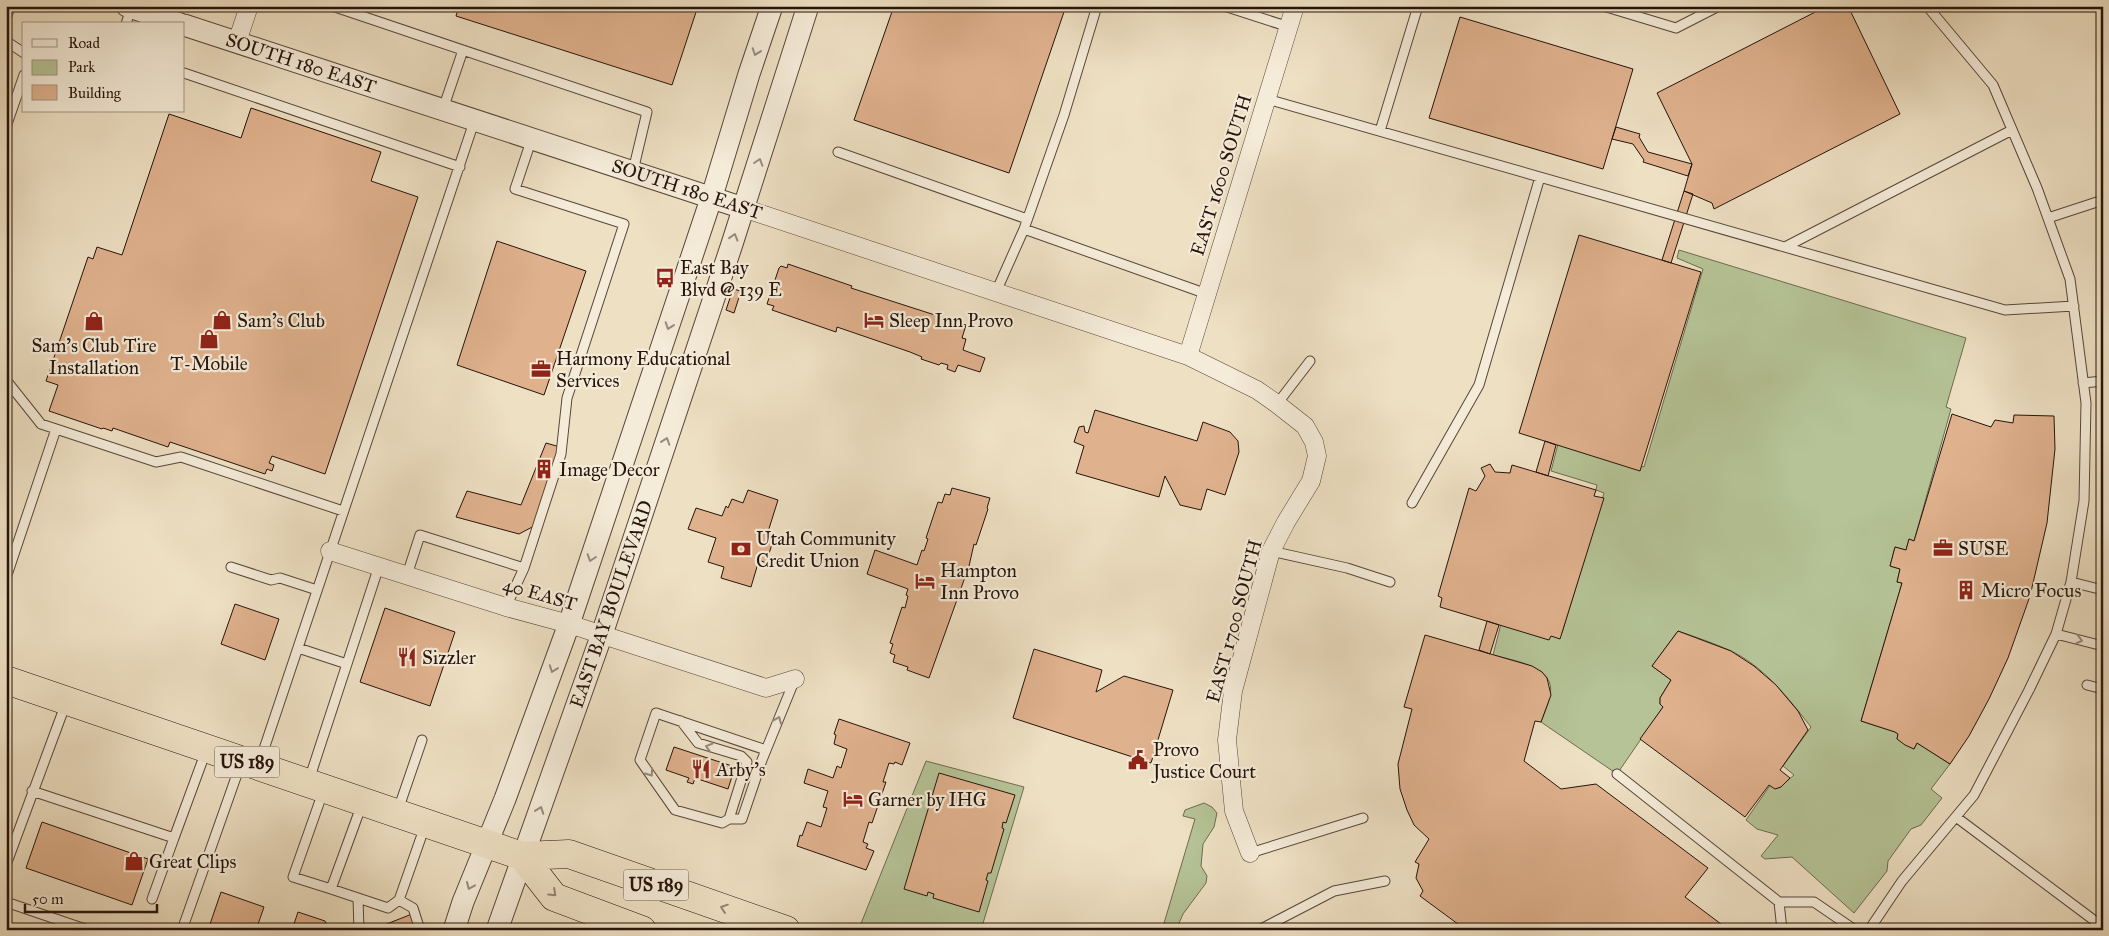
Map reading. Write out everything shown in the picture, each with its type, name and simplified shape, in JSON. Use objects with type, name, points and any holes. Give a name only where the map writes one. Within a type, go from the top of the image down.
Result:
[{"type":"highway","name":"US 189","points":[[6,680],[398,812],[522,856],[569,854],[786,930]]},
{"type":"highway","name":"US 189","points":[[522,856],[554,897],[642,930]]},
{"type":"street","points":[[237,42],[249,6]]},
{"type":"street","name":"EAST BAY BOULEVARD","points":[[454,930],[569,624],[712,196],[772,6]]},
{"type":"street","name":"EAST BAY BOULEVARD","points":[[497,930],[602,634],[808,6]]},
{"type":"street","name":"EAST 1600 SOUTH","points":[[1188,356],[1295,6]]},
{"type":"street","name":"SOUTH 180 EAST","points":[[128,13],[172,22]]},
{"type":"street","name":"SOUTH 180 EAST","points":[[185,25],[712,196],[1188,356]]},
{"type":"street","name":"EAST 1700 SOUTH","points":[[1188,356],[1258,390],[1278,404],[1305,426],[1314,442],[1317,456],[1311,481],[1286,522],[1271,552],[1233,691],[1227,740],[1234,811],[1250,853]]},
{"type":"street","name":"40 EAST","points":[[330,551],[506,607],[602,634],[766,688],[795,679]]},
{"type":"lane","points":[[6,20],[10,6]]},
{"type":"lane","points":[[332,6],[647,112],[633,170]]},
{"type":"lane","points":[[996,292],[1024,229],[1064,115],[1097,6]]},
{"type":"lane","points":[[1224,6],[1289,27]]},
{"type":"lane","points":[[1380,131],[1418,6]]},
{"type":"lane","points":[[1603,6],[1676,28],[1719,6]]},
{"type":"lane","points":[[1870,930],[1902,881],[1974,795],[2056,634],[2071,582],[2084,501],[2086,402],[2070,278],[2048,218],[1993,85],[1927,6]]},
{"type":"lane","points":[[6,41],[22,52]]},
{"type":"lane","points":[[443,109],[463,50]]},
{"type":"lane","points":[[185,73],[460,166]]},
{"type":"lane","points":[[6,128],[22,81]]},
{"type":"lane","points":[[1267,99],[1787,246],[2005,310],[2074,306]]},
{"type":"lane","points":[[182,930],[298,648],[476,119]]},
{"type":"lane","points":[[1787,246],[2012,130]]},
{"type":"lane","points":[[506,607],[524,568],[561,454],[567,398],[624,224],[515,189],[532,138]]},
{"type":"lane","points":[[838,152],[1027,219]]},
{"type":"lane","points":[[1412,503],[1478,385],[1540,177]]},
{"type":"lane","points":[[2048,218],[2103,200]]},
{"type":"lane","points":[[1024,229],[1207,294]]},
{"type":"lane","points":[[1278,404],[1310,361]]},
{"type":"lane","points":[[6,380],[41,424],[156,462],[181,457],[343,511]]},
{"type":"lane","points":[[2083,383],[2103,381]]},
{"type":"lane","points":[[6,578],[56,428]]},
{"type":"lane","points":[[407,576],[420,535],[524,568]]},
{"type":"lane","points":[[1271,552],[1347,568],[1390,582]]},
{"type":"lane","points":[[379,566],[347,664],[293,877],[388,908],[399,900],[426,822]]},
{"type":"lane","points":[[231,567],[271,580],[280,578],[316,590]]},
{"type":"lane","points":[[2071,582],[2103,590]]},
{"type":"lane","points":[[2056,634],[2103,646]]},
{"type":"lane","points":[[298,648],[347,664]]},
{"type":"lane","points":[[766,750],[656,713],[640,760],[675,810],[722,823],[728,820],[742,819],[766,750],[795,679]]},
{"type":"lane","points":[[2087,685],[2103,689]]},
{"type":"lane","points":[[6,864],[67,700]]},
{"type":"lane","points":[[681,721],[698,743],[741,756],[747,762],[728,820]]},
{"type":"lane","points":[[398,812],[422,740]]},
{"type":"lane","points":[[152,899],[207,748]]},
{"type":"lane","points":[[1617,774],[1779,902],[1814,902],[1856,930]]},
{"type":"lane","points":[[32,792],[174,838]]},
{"type":"lane","points":[[331,889],[363,801]]},
{"type":"lane","points":[[1956,817],[2103,927]]},
{"type":"lane","points":[[1250,853],[1363,818]]},
{"type":"lane","points":[[1259,930],[1334,891],[1385,881]]},
{"type":"lane","points":[[358,899],[359,930]]},
{"type":"lane","points":[[399,900],[413,908],[420,930]]},
{"type":"lane","points":[[6,902],[88,930]]},
{"type":"lane","points":[[1779,902],[1782,930]]},
{"type":"green space","points":[[1679,250],[1966,338],[1946,407],[1951,409],[1914,541],[1909,539],[1906,550],[1895,547],[1890,566],[1900,569],[1897,582],[1902,583],[1861,721],[1895,732],[1898,734],[1897,739],[1914,749],[1917,743],[1950,764],[1931,789],[1942,798],[1921,825],[1911,829],[1888,861],[1887,871],[1854,913],[1792,857],[1765,859],[1761,856],[1778,835],[1757,829],[1746,820],[1771,784],[1779,788],[1794,775],[1783,766],[1811,727],[1775,684],[1742,657],[1729,650],[1678,631],[1652,666],[1671,680],[1660,698],[1660,704],[1663,707],[1617,774],[1541,722],[1550,696],[1550,686],[1547,678],[1541,671],[1532,666],[1493,655],[1502,620],[1562,633],[1604,493],[1596,490],[1597,485],[1551,471],[1559,440],[1644,467],[1703,269],[1677,258]]},
{"type":"green space","points":[[926,761],[1024,787],[981,930],[869,930],[860,926]]},
{"type":"green space","points":[[1204,803],[1212,807],[1217,813],[1214,827],[1203,844],[1201,866],[1207,876],[1206,883],[1183,914],[1176,930],[1162,930],[1195,819],[1183,816],[1185,810]]},
{"type":"building","points":[[459,6],[698,6],[672,85],[456,16]]},
{"type":"building","points":[[894,6],[1066,6],[1009,173],[854,120]]},
{"type":"building","points":[[1827,6],[1848,6],[1900,114],[1714,209],[1712,203],[1684,191],[1692,164],[1657,93]]},
{"type":"building","points":[[1460,17],[1633,69],[1603,169],[1429,118]]},
{"type":"building","name":"Sam's Club","points":[[251,108],[381,152],[371,181],[418,197],[325,474],[272,456],[269,463],[274,465],[272,471],[267,469],[265,474],[170,442],[168,447],[113,428],[112,431],[102,429],[49,411],[58,385],[46,381],[88,257],[93,259],[97,247],[122,255],[169,114],[241,138]]},
{"type":"building","points":[[1616,127],[1640,134],[1639,137],[1648,152],[1692,164],[1688,176],[1643,162],[1644,160],[1633,144],[1612,139]]},
{"type":"building","points":[[1684,191],[1693,194],[1671,263],[1662,260]]},
{"type":"building","points":[[1579,235],[1701,272],[1640,471],[1519,433]]},
{"type":"building","points":[[497,241],[586,271],[544,395],[457,365]]},
{"type":"building","name":"Sleep Inn Provo","points":[[788,264],[852,286],[851,288],[966,325],[962,338],[966,339],[963,350],[985,358],[980,372],[958,365],[955,372],[947,369],[948,365],[941,363],[939,365],[921,359],[922,357],[910,352],[837,327],[836,332],[772,310],[774,306],[767,304],[779,268],[781,266],[787,268]]},
{"type":"building","points":[[733,289],[741,291],[734,313],[726,310]]},
{"type":"building","points":[[1095,410],[1197,441],[1203,422],[1230,432],[1238,441],[1239,452],[1225,495],[1207,489],[1201,510],[1180,505],[1165,476],[1159,497],[1076,473],[1084,446],[1074,442],[1079,427],[1084,426],[1085,432],[1088,433]]},
{"type":"building","name":"Micro Focus","points":[[1952,414],[1991,427],[1995,420],[2013,423],[2014,415],[2054,416],[2055,449],[2047,523],[2030,596],[2008,658],[1989,699],[1969,736],[1950,764],[1917,743],[1914,749],[1905,745],[1897,739],[1898,734],[1895,732],[1861,721],[1902,583],[1897,582],[1900,569],[1890,566],[1895,547],[1906,550],[1909,539],[1914,541]]},
{"type":"building","points":[[1545,441],[1556,445],[1548,476],[1536,472]]},
{"type":"building","name":"Image Decor","points":[[546,443],[560,447],[536,525],[519,534],[456,517],[467,491],[521,505]]},
{"type":"building","points":[[1490,464],[1495,472],[1510,473],[1512,465],[1596,490],[1594,496],[1604,498],[1560,639],[1551,636],[1549,640],[1440,607],[1442,598],[1438,596],[1469,488],[1476,491],[1485,476],[1481,468]]},
{"type":"building","name":"Hampton Inn Provo","points":[[952,488],[990,498],[976,545],[974,544],[969,566],[929,678],[907,670],[908,667],[893,662],[895,655],[890,653],[893,644],[890,643],[902,607],[905,608],[908,589],[867,574],[875,550],[917,565],[928,539],[926,538],[938,502],[942,503],[945,494],[950,495]]},
{"type":"building","name":"Utah Community Credit Union","points":[[748,490],[778,500],[767,535],[774,538],[766,563],[759,560],[751,587],[721,578],[724,567],[708,562],[716,538],[688,529],[696,508],[722,516],[726,506],[728,508],[732,499],[743,503]]},
{"type":"building","points":[[235,604],[279,619],[265,660],[221,644]]},
{"type":"building","name":"Sizzler","points":[[385,608],[455,632],[430,706],[360,682]]},
{"type":"building","points":[[1487,621],[1499,625],[1490,654],[1479,650]]},
{"type":"building","points":[[1678,631],[1731,651],[1754,666],[1776,685],[1798,711],[1808,730],[1780,770],[1790,778],[1781,787],[1775,789],[1769,785],[1745,817],[1640,739],[1663,707],[1660,704],[1660,698],[1671,680],[1652,666]]},
{"type":"building","points":[[1425,635],[1532,666],[1542,672],[1547,678],[1551,695],[1541,722],[1535,721],[1524,761],[1561,789],[1596,784],[1708,868],[1685,897],[1729,930],[1466,930],[1420,896],[1423,891],[1416,878],[1419,864],[1415,862],[1429,839],[1414,825],[1407,810],[1400,789],[1398,764],[1412,709],[1404,707]]},
{"type":"building","points":[[1034,649],[1102,670],[1096,692],[1124,676],[1173,690],[1151,763],[1013,718]]},
{"type":"building","name":"Garner by IHG","points":[[839,719],[910,743],[902,765],[895,762],[894,764],[889,763],[883,782],[886,782],[872,823],[869,822],[863,842],[868,844],[866,848],[874,851],[866,870],[797,846],[807,822],[821,827],[827,808],[823,807],[828,791],[804,783],[808,769],[833,778],[837,766],[841,768],[847,749],[834,744],[836,735],[834,734]]},
{"type":"building","name":"Arby's","points":[[674,747],[735,767],[728,789],[695,778],[693,784],[687,782],[689,778],[666,770]]},
{"type":"building","points":[[939,773],[1015,795],[1006,823],[1003,822],[1002,828],[1004,829],[991,873],[988,873],[986,880],[988,881],[979,912],[933,898],[934,894],[928,892],[927,896],[904,889]]},
{"type":"building","points":[[42,822],[148,859],[132,905],[26,868]]},
{"type":"building","points":[[221,892],[264,907],[256,930],[208,930]]},
{"type":"building","points":[[298,912],[325,921],[329,930],[292,930]]},
{"type":"building","points":[[412,914],[418,930],[374,929]]},
{"type":"place","name":"East Bay Blvd @ 139 E","points":[[665,278]]},
{"type":"place","name":"Sam's Club","points":[[222,320]]},
{"type":"place","name":"Sleep Inn Provo","points":[[874,320]]},
{"type":"place","name":"Sam's Club Tire Installation","points":[[94,321]]},
{"type":"place","name":"T-Mobile","points":[[209,339]]},
{"type":"place","name":"Harmony Educational Services","points":[[541,369]]},
{"type":"place","name":"Image Decor","points":[[544,469]]},
{"type":"place","name":"SUSE","points":[[1943,548]]},
{"type":"place","name":"Utah Community Credit Union","points":[[741,549]]},
{"type":"place","name":"Hampton Inn Provo","points":[[925,581]]},
{"type":"place","name":"Micro Focus","points":[[1966,590]]},
{"type":"place","name":"Sizzler","points":[[407,657]]},
{"type":"place","name":"Provo Justice Court","points":[[1138,760]]},
{"type":"place","name":"Arby's","points":[[701,769]]},
{"type":"place","name":"Garner by IHG","points":[[853,799]]},
{"type":"place","name":"Great Clips","points":[[134,861]]}]
